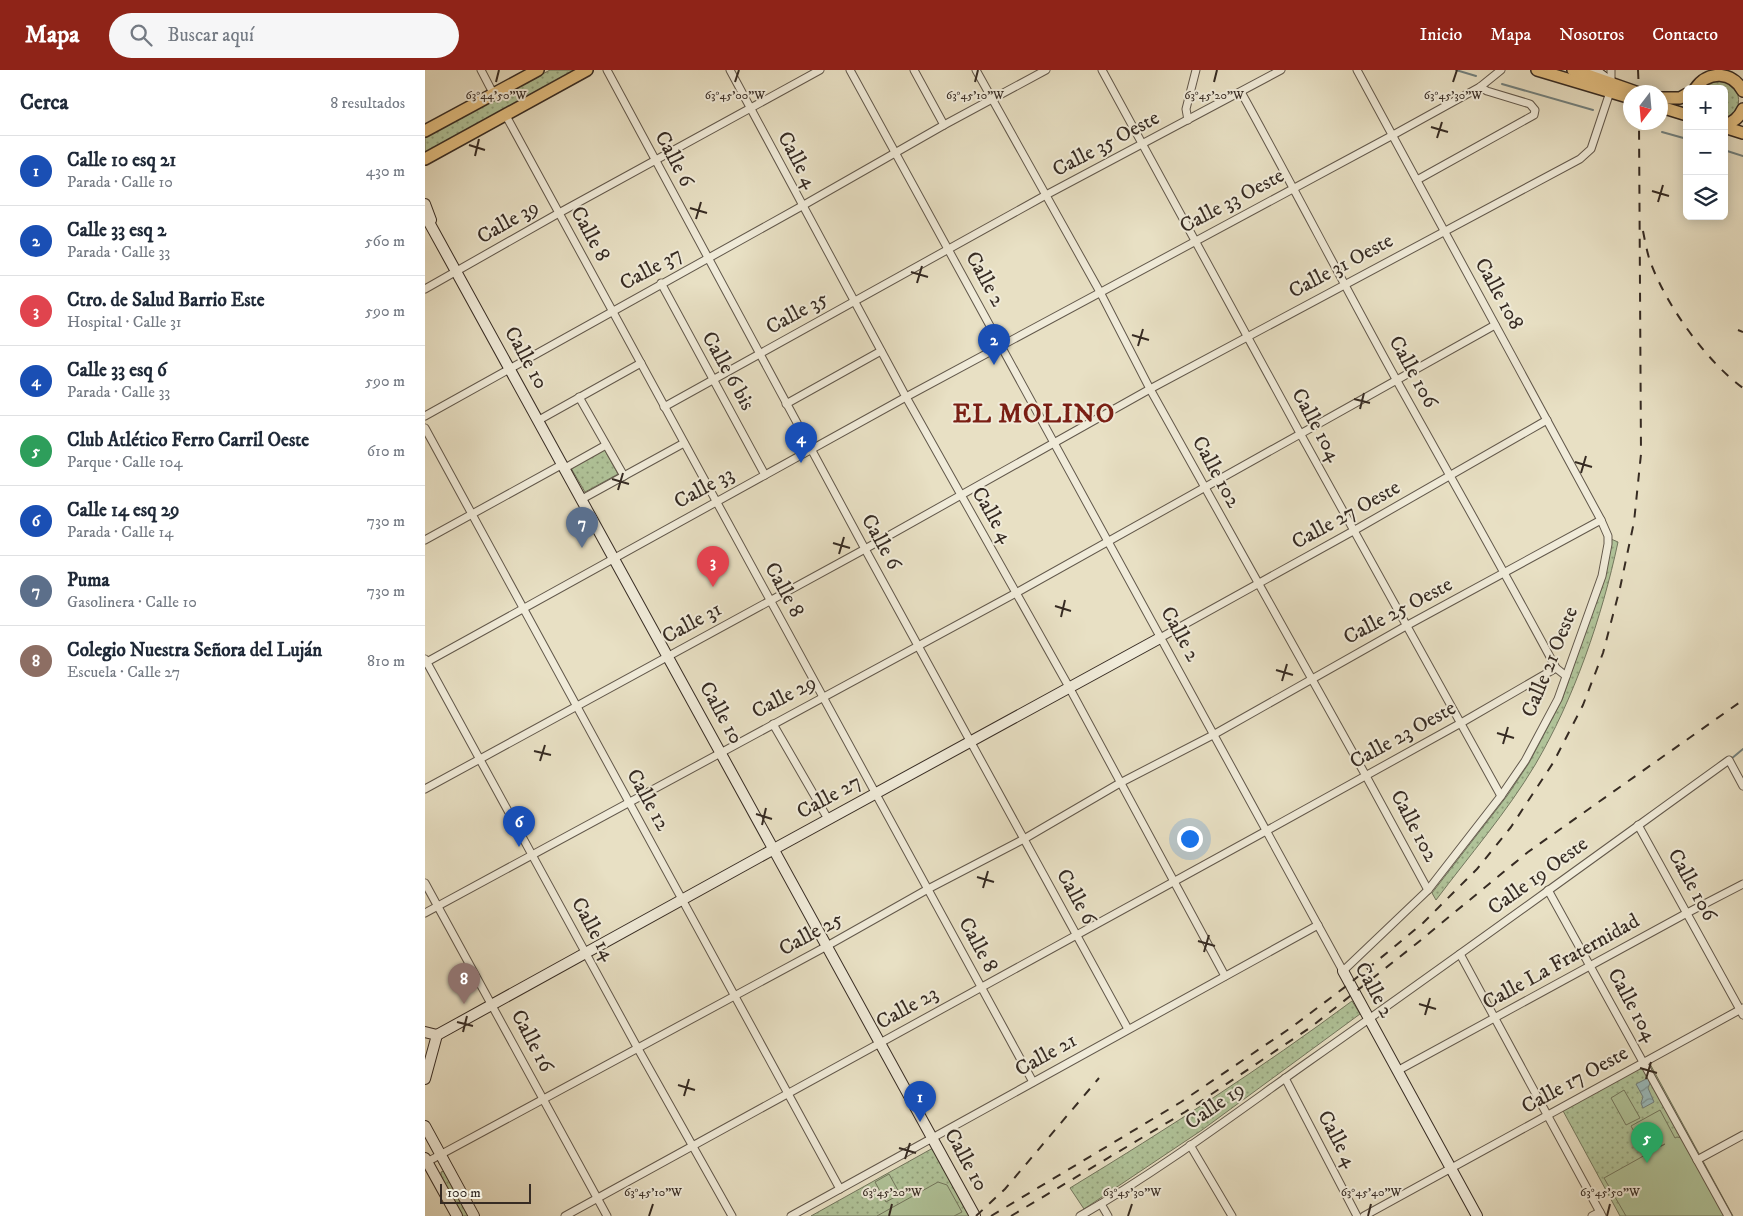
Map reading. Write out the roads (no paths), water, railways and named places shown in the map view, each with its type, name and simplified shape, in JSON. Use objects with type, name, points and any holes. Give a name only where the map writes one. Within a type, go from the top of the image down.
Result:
[{"type":"main road","points":[[425,131],[538,70]]},
{"type":"main road","points":[[425,166],[429,157],[587,70]]},
{"type":"main road","points":[[1537,70],[1623,90]]},
{"type":"main road","points":[[1573,70],[1623,94]]},
{"type":"main road","points":[[1696,85],[1713,75],[1723,73],[1734,80],[1743,91]]},
{"type":"main road","points":[[1668,98],[1680,98],[1683,96]]},
{"type":"main road","points":[[1668,109],[1683,114]]},
{"type":"main road","points":[[1728,125],[1738,118],[1743,109]]},
{"type":"main road","points":[[1728,128],[1743,133]]},
{"type":"street","points":[[481,70],[493,94]]},
{"type":"street","name":"Calle 6","points":[[607,70],[786,404],[1128,1029]]},
{"type":"street","name":"Calle 4","points":[[729,70],[906,397],[1069,687],[1119,783],[1175,881],[1225,976]]},
{"type":"street","name":"Calle 39","points":[[425,289],[820,70]]},
{"type":"street","name":"Calle 2","points":[[850,70],[1477,1216]]},
{"type":"street","points":[[914,70],[944,124]]},
{"type":"street","name":"Calle 102","points":[[976,70],[1100,292],[1150,389],[1428,890]]},
{"type":"street","name":"Calle 37","points":[[425,416],[612,310],[802,206],[944,124],[1046,70]]},
{"type":"street","name":"Calle 104","points":[[1101,70],[1501,796]]},
{"type":"street","points":[[1188,120],[1186,109],[1196,70]]},
{"type":"street","name":"Calle 35 Oeste","points":[[948,249],[1141,143],[1281,70]]},
{"type":"street","name":"Calle 108","points":[[1357,70],[1608,536]]},
{"type":"street","name":"Calle 33 Oeste","points":[[1001,346],[1393,135],[1479,87],[1501,70]]},
{"type":"street","points":[[1594,70],[1611,88]]},
{"type":"street","name":"Calle 31 Oeste","points":[[1054,444],[1150,389],[1586,154],[1594,142],[1611,88],[1611,70]]},
{"type":"street","points":[[1417,180],[1533,115],[1535,110],[1531,104],[1479,87]]},
{"type":"street","name":"Calle 106","points":[[1241,92],[1397,380],[1505,573],[1555,668]]},
{"type":"street","name":"Calle 8","points":[[505,114],[1033,1082]]},
{"type":"street","name":"Calle 10","points":[[425,204],[433,228]]},
{"type":"street","name":"Calle 10","points":[[425,215],[975,1216]]},
{"type":"street","name":"Calle 35","points":[[664,407],[948,249]]},
{"type":"street","name":"Calle 6 bis","points":[[661,284],[765,475]]},
{"type":"street","name":"Calle 29","points":[[425,913],[1015,593],[1495,325]]},
{"type":"street","name":"Calle 33","points":[[426,661],[524,610],[614,557],[1001,346]]},
{"type":"street","points":[[786,404],[881,351]]},
{"type":"street","points":[[539,420],[641,363]]},
{"type":"street","points":[[579,397],[624,476]]},
{"type":"street","name":"Calle 27 Oeste","points":[[1160,638],[1451,476],[1547,420]]},
{"type":"street","name":"Calle 12","points":[[425,428],[840,1189]]},
{"type":"street","points":[[582,499],[684,443]]},
{"type":"street","name":"Calle 31","points":[[425,789],[1054,444]]},
{"type":"street","points":[[425,540],[606,445]]},
{"type":"street","name":"Calle 25 Oeste","points":[[1213,735],[1312,678],[1601,520]]},
{"type":"street","name":"Calle 21 Oeste","points":[[1343,971],[1428,890],[1501,796],[1533,745],[1558,699],[1602,576],[1608,536]]},
{"type":"street","name":"Calle 27","points":[[437,1035],[1160,638]]},
{"type":"street","name":"Calle 14","points":[[426,661],[637,1048],[732,1216]]},
{"type":"street","points":[[1555,668],[1566,676]]},
{"type":"street","name":"Calle 23 Oeste","points":[[1266,831],[1461,723],[1555,668]]},
{"type":"street","points":[[773,724],[828,819]]},
{"type":"street","name":"Calle 25","points":[[426,1161],[543,1100],[928,889],[1024,839],[1119,783],[1213,735]]},
{"type":"street","name":"Calle 19 Oeste","points":[[1369,1020],[1729,760],[1743,786]]},
{"type":"street","name":"Calle 106","points":[[1638,825],[1742,1011]]},
{"type":"street","name":"Calle 23","points":[[565,1216],[1266,831]]},
{"type":"street","name":"Calle 16","points":[[425,883],[607,1216]]},
{"type":"street","name":"Calle La Fraternidad","points":[[1397,1072],[1743,884]]},
{"type":"street","name":"Calle 104","points":[[1548,890],[1728,1216]]},
{"type":"street","name":"Calle 21","points":[[791,1216],[1317,925]]},
{"type":"street","points":[[1459,954],[1601,1214],[1592,1216]]},
{"type":"street","name":"Calle 17 Oeste","points":[[1364,1216],[1643,1062],[1742,1011]]},
{"type":"street","name":"Calle 19","points":[[1079,1216],[1101,1204],[1191,1145],[1369,1020]]},
{"type":"street","points":[[425,1032],[437,1035],[425,1079]]},
{"type":"street","name":"Calle 4","points":[[1285,1078],[1357,1216]]},
{"type":"street","points":[[425,1126],[474,1216]]},
{"type":"street","points":[[1697,1160],[1743,1134]]},
{"type":"street","points":[[1191,1145],[1232,1216]]},
{"type":"street","points":[[426,1161],[457,1216]]},
{"type":"street","points":[[1101,1204],[1108,1216]]},
{"type":"water","points":[[1648,1078],[1650,1083],[1648,1088],[1654,1102],[1643,1108],[1641,1103],[1643,1097],[1636,1084]]},
{"type":"waterway","points":[[1456,70],[1476,76]]},
{"type":"waterway","points":[[1502,84],[1593,110]]},
{"type":"waterway","points":[[1662,132],[1683,138]]},
{"type":"waterway","points":[[1728,151],[1743,156]]},
{"type":"waterway","points":[[1731,759],[1743,749]]},
{"type":"railway","points":[[1638,70],[1639,85]]},
{"type":"railway","points":[[991,1216],[1181,1102],[1292,1027],[1349,984],[1423,923],[1477,869],[1511,827],[1553,763],[1583,705],[1603,653],[1620,588],[1634,522],[1641,454],[1639,130]]},
{"type":"railway","points":[[1643,231],[1650,261],[1666,296],[1702,348],[1729,377],[1743,388]]},
{"type":"railway","points":[[1738,330],[1743,332]]},
{"type":"railway","points":[[1011,1216],[1185,1112],[1311,1027],[1528,852],[1743,700]]},
{"type":"railway","points":[[976,1216],[1005,1189],[1099,1078]]},
{"type":"place","name":"Calle 33 esq 2","points":[[994,365]]},
{"type":"place","name":"Calle 33 esq 6","points":[[801,463]]},
{"type":"place","name":"Puma","points":[[582,548]]},
{"type":"place","name":"Ctro. de Salud Barrio Este","points":[[713,587]]},
{"type":"place","name":"Calle 14 esq 29","points":[[519,847]]},
{"type":"place","name":"Colegio Nuestra Señora del Luján","points":[[464,1004]]},
{"type":"place","name":"Calle 10 esq 21","points":[[920,1122]]},
{"type":"place","name":"Club Atlético Ferro Carril Oeste","points":[[1647,1163]]},
{"type":"district","name":"EL MOLINO","points":[[1034,414]]}]
